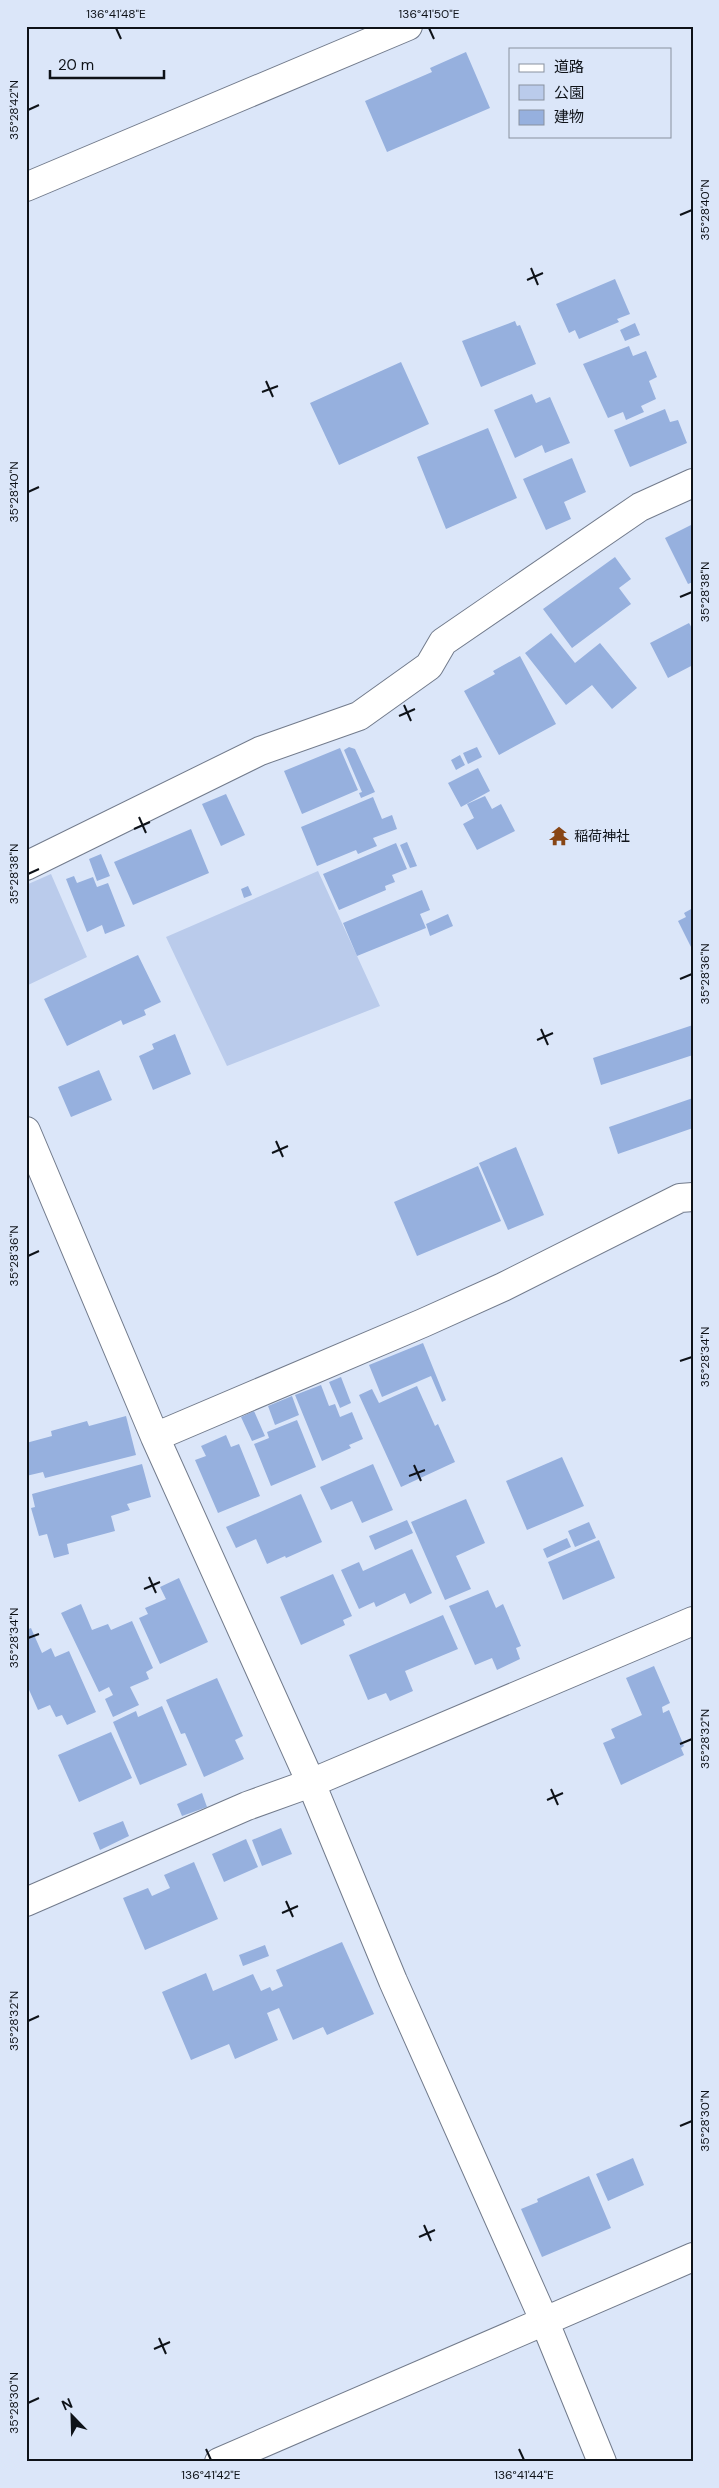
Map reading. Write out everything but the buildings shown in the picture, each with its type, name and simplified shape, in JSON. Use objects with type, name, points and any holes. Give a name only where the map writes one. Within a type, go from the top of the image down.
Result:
[{"type":"street","points":[[26,187],[408,26]]},
{"type":"street","points":[[26,866],[260,751],[358,716],[429,666],[443,642],[640,507],[693,483]]},
{"type":"street","points":[[26,1131],[155,1437],[310,1782],[394,1981],[544,2320],[602,2462]]},
{"type":"street","points":[[155,1437],[503,1287],[680,1198],[693,1198]]},
{"type":"street","points":[[26,1902],[247,1806],[310,1782],[693,1621]]},
{"type":"street","points":[[219,2462],[693,2257]]},
{"type":"green space","points":[[318,871],[380,1006],[227,1066],[166,937]]},
{"type":"green space","points":[[51,874],[87,957],[26,986],[26,885]]},
{"type":"place","name":"稲荷神社","points":[[559,836]]}]
